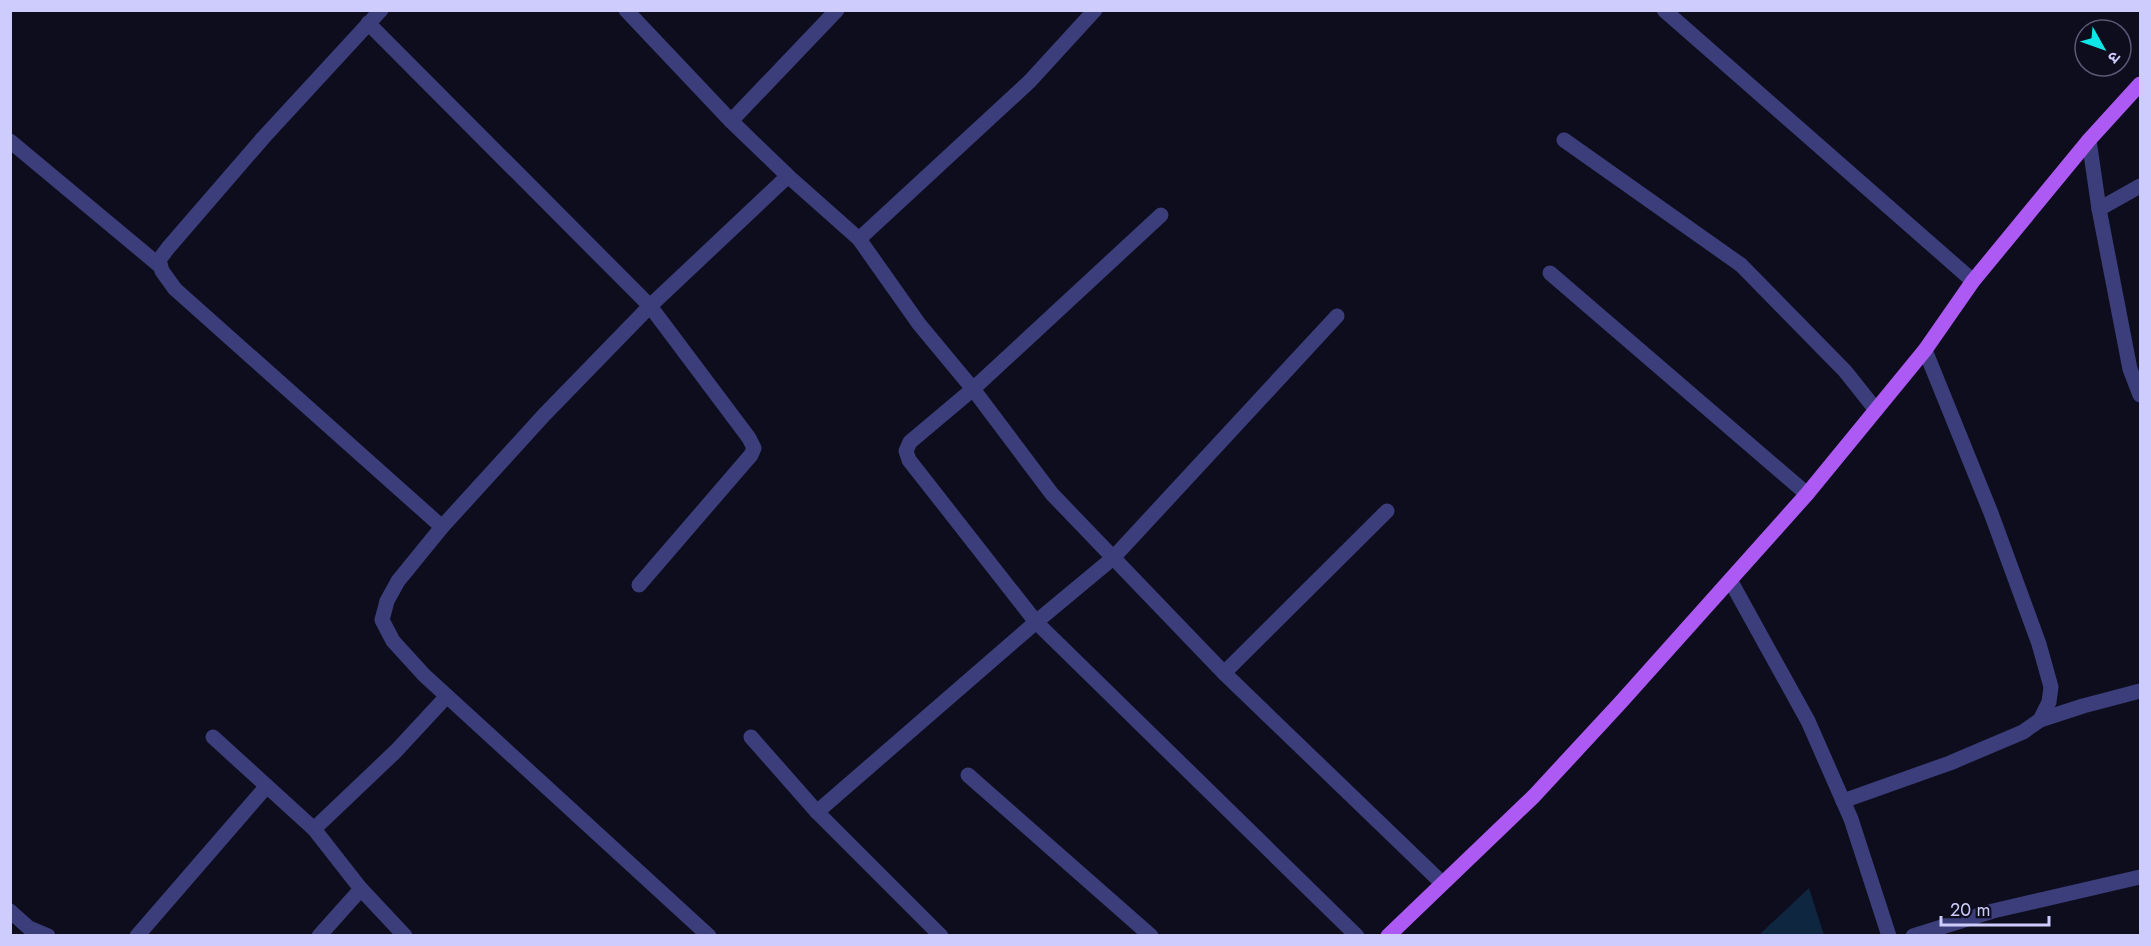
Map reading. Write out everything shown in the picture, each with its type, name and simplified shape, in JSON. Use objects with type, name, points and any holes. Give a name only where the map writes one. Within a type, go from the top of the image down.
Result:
[{"type":"main road","points":[[1388,936],[1533,796],[1622,702],[1806,494],[1925,350],[1973,281],[2089,140],[2140,84]]},
{"type":"street","points":[[160,266],[159,260],[263,138],[381,10]]},
{"type":"street","points":[[626,10],[731,121],[788,176],[860,239],[920,324],[973,389],[1052,494],[1224,673],[1442,883]]},
{"type":"street","points":[[731,121],[837,10]]},
{"type":"street","points":[[860,239],[1030,81],[1095,10]]},
{"type":"street","points":[[1664,10],[1973,281]]},
{"type":"street","points":[[368,23],[650,306],[749,438],[754,448],[751,455],[639,585]]},
{"type":"street","points":[[1564,140],[1741,265],[1845,371],[1876,410]]},
{"type":"street","points":[[2089,140],[2099,209],[2130,369],[2140,395]]},
{"type":"street","points":[[10,141],[160,266],[175,289],[442,527]]},
{"type":"street","points":[[709,936],[424,675],[393,641],[382,620],[387,601],[398,581],[442,527],[544,415],[650,306],[788,176]]},
{"type":"street","points":[[2099,209],[2140,186]]},
{"type":"street","points":[[1161,215],[973,389],[910,442],[906,451],[909,460],[1036,622],[1357,936]]},
{"type":"street","points":[[1550,273],[1806,494]]},
{"type":"street","points":[[817,812],[1113,558],[1337,316]]},
{"type":"street","points":[[1925,350],[1991,513],[2039,644],[2051,687],[2049,702],[2040,720]]},
{"type":"street","points":[[1224,673],[1387,511]]},
{"type":"street","points":[[1730,580],[1808,721],[1851,819],[1889,936]]},
{"type":"street","points":[[1843,801],[1950,763],[2023,732],[2040,720],[2140,691]]},
{"type":"street","points":[[314,829],[396,751],[447,696]]},
{"type":"street","points":[[213,737],[314,829],[361,889],[405,936]]},
{"type":"street","points":[[751,737],[817,812],[941,936]]},
{"type":"street","points":[[968,775],[1151,936]]},
{"type":"street","points":[[137,936],[266,787]]},
{"type":"street","points":[[1913,936],[1993,911],[2140,877]]},
{"type":"street","points":[[319,936],[361,889]]},
{"type":"street","points":[[10,911],[27,932],[48,936]]},
{"type":"water","points":[[1809,888],[1824,935],[1759,935]]}]
